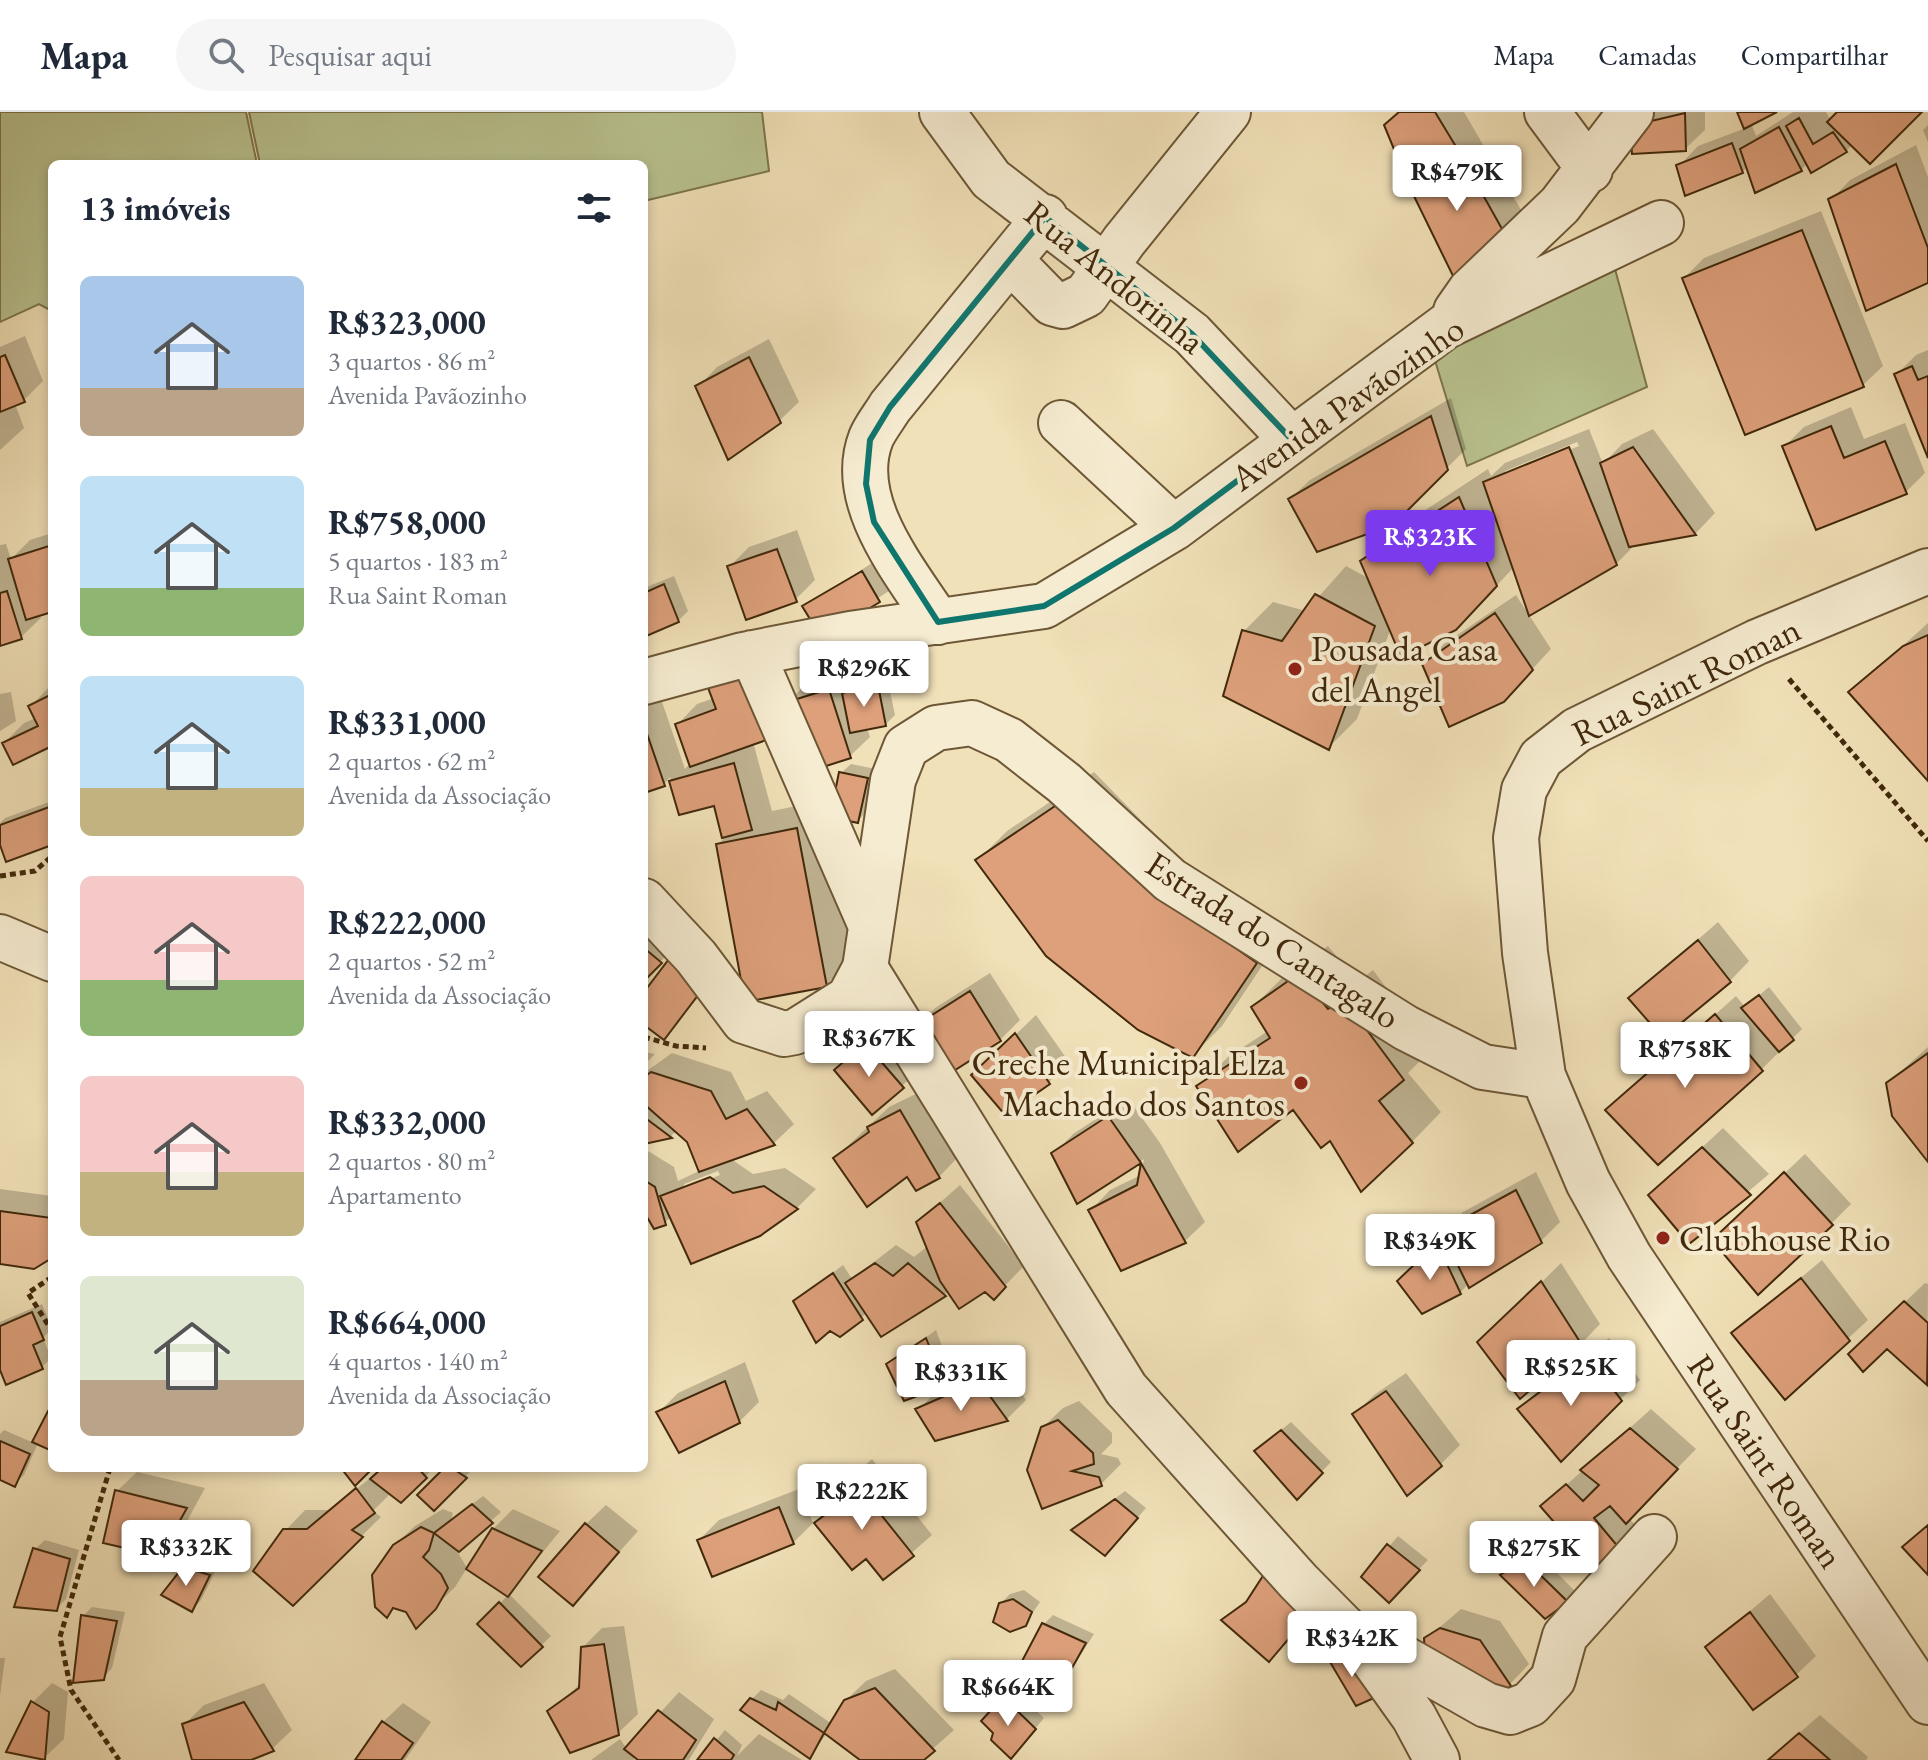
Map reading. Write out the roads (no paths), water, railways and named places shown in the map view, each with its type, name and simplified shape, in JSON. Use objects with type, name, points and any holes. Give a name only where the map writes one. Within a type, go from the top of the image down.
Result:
[{"type":"street","name":"Rua Andorinha","points":[[942,112],[991,179],[1045,217],[1192,334],[1292,440]]},
{"type":"street","points":[[1010,260],[1052,303],[1063,306],[1086,295],[1106,265],[1228,112]]},
{"type":"street","points":[[1547,112],[1590,170]]},
{"type":"street","points":[[1446,326],[1470,291],[1525,242],[1590,170],[1631,112]]},
{"type":"street","points":[[648,681],[752,653],[850,634],[938,622],[874,522],[866,484],[870,440],[890,407],[1045,217]]},
{"type":"street","name":"Avenida Pavãozinho","points":[[938,622],[1044,606],[1174,528],[1446,326],[1661,223]]},
{"type":"street","points":[[1061,423],[1174,528]]},
{"type":"street","name":"Rua Saint Roman","points":[[1928,571],[1757,642],[1577,730],[1541,758],[1524,790],[1516,838],[1525,953],[1543,1076],[1588,1182],[1629,1256],[1928,1702]]},
{"type":"street","points":[[752,653],[868,947],[1126,1389],[1298,1581],[1367,1651],[1414,1717],[1437,1760]]},
{"type":"street","name":"Estrada do Cantagalo","points":[[648,905],[696,957],[744,1021],[784,1034],[795,1032],[849,998],[868,947],[893,780],[906,747],[936,728],[972,723],[1009,740],[1064,783],[1170,880],[1406,1028],[1483,1067],[1543,1076]]},
{"type":"street","points":[[0,937],[48,957]]},
{"type":"street","points":[[1367,1651],[1405,1659],[1486,1705],[1510,1712],[1530,1704],[1553,1679],[1565,1636],[1654,1537]]},
{"type":"place","name":"Pousada Casa del Angel","points":[[1295,669]]},
{"type":"place","name":"Creche Municipal Elza Machado dos Santos","points":[[1301,1083]]},
{"type":"place","name":"Clubhouse Rio","points":[[1663,1238]]}]
